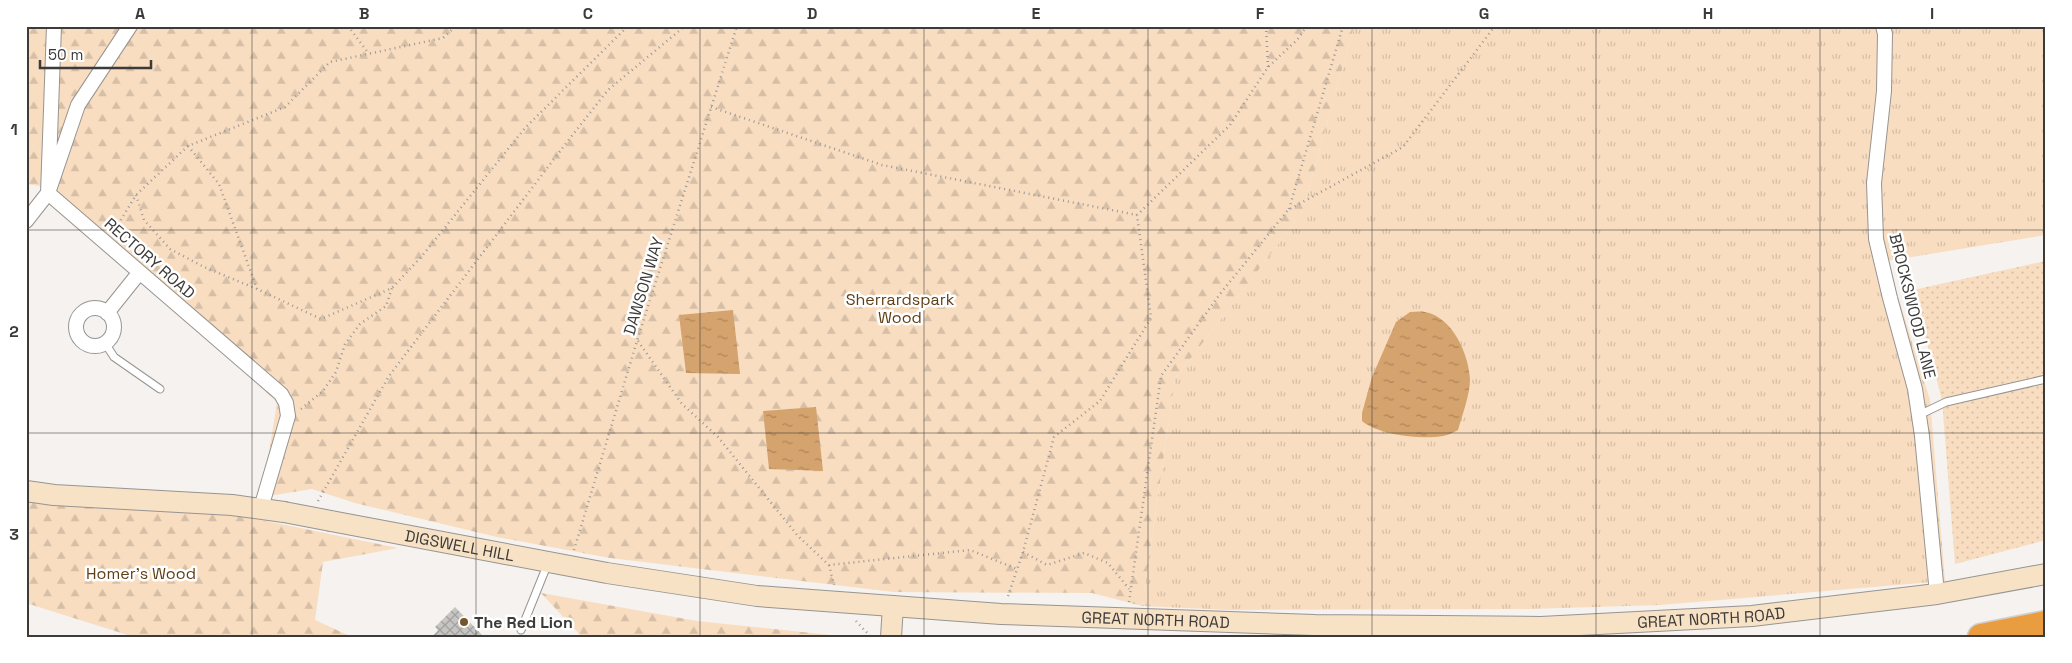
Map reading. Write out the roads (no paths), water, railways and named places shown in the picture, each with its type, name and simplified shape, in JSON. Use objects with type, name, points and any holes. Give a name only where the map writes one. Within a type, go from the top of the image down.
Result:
[{"type":"highway","points":[[1981,637],[2046,624]]},
{"type":"main road","name":"DIGSWELL HILL","points":[[26,491],[261,508],[607,573],[757,596],[893,606]]},
{"type":"main road","name":"GREAT NORTH ROAD","points":[[893,606],[1001,614],[1296,625],[1541,628],[1752,616],[1937,594],[2046,574]]},
{"type":"main road","points":[[891,637],[893,606]]},
{"type":"street","points":[[48,193],[54,26]]},
{"type":"street","points":[[26,221],[48,193],[78,105],[130,26]]},
{"type":"street","name":"BROCKSWOOD LANE","points":[[1883,26],[1885,34],[1884,91],[1874,183],[1876,239],[1915,389],[1937,594]]},
{"type":"street","name":"RECTORY ROAD","points":[[48,193],[281,394],[286,403],[288,416],[261,508]]},
{"type":"street","points":[[107,313],[139,273]]},
{"type":"street","points":[[89,309],[101,310],[107,313],[112,319],[114,326],[110,339],[105,343],[92,346],[84,343],[79,338],[76,326],[77,319],[89,309]]},
{"type":"lane","points":[[105,343],[114,357],[160,389]]},
{"type":"lane","points":[[1919,416],[1946,402],[2046,379]]},
{"type":"lane","points":[[521,630],[548,562]]},
{"type":"water","points":[[733,310],[740,374],[686,373],[679,315]]},
{"type":"water","points":[[1410,312],[1425,312],[1435,315],[1444,321],[1458,338],[1469,370],[1469,392],[1458,430],[1445,436],[1413,437],[1389,433],[1369,426],[1362,421],[1362,413],[1372,377],[1396,322]]},
{"type":"water","points":[[816,407],[823,471],[769,469],[763,411]]},
{"type":"place","name":"The Red Lion","points":[[464,622]]},
{"type":"park label","name":"Sherrardspark Wood","points":[[900,308]]},
{"type":"park label","name":"Homer's Wood","points":[[141,573]]}]
